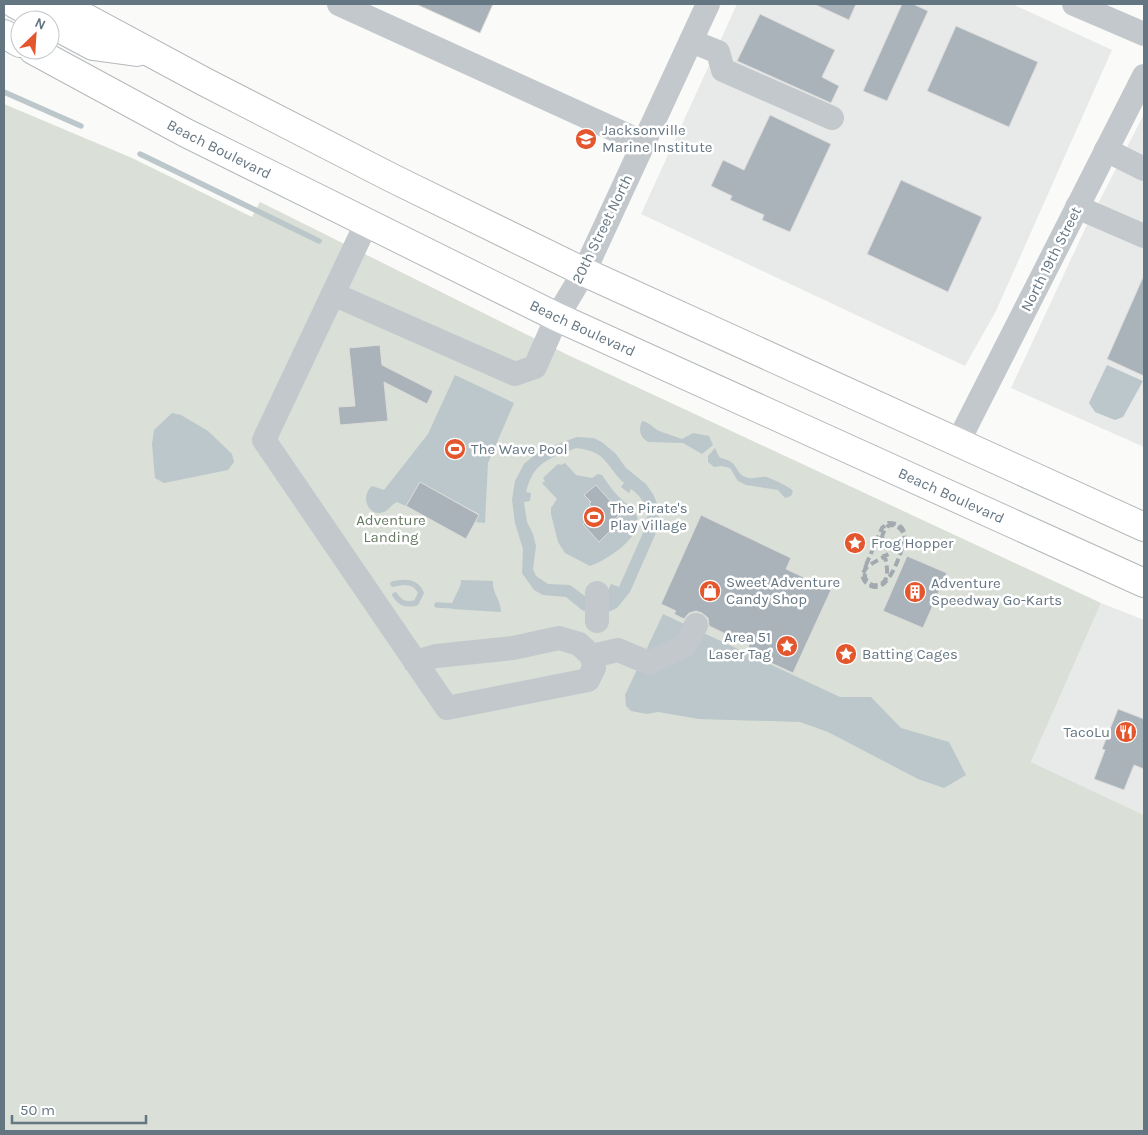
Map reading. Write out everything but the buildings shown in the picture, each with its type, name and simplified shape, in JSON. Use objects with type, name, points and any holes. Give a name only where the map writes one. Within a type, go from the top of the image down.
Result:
[{"type":"highway","points":[[15,4],[26,10]]},
{"type":"highway","points":[[60,4],[392,178],[584,272],[1144,527]]},
{"type":"highway","points":[[60,28],[93,46],[153,54]]},
{"type":"highway","name":"Beach Boulevard","points":[[51,60],[186,133],[557,318],[1143,581]]},
{"type":"street","points":[[339,4],[644,143]]},
{"type":"street","name":"20th Street North","points":[[333,294],[515,374],[534,367],[557,318],[584,272],[708,4]]},
{"type":"street","points":[[1074,4],[1144,34]]},
{"type":"street","points":[[691,41],[718,52],[723,70],[832,118]]},
{"type":"street","name":"North 19th Street","points":[[958,442],[1144,76]]},
{"type":"street","points":[[1106,150],[1144,169]]},
{"type":"street","points":[[1077,207],[1144,236]]},
{"type":"street","points":[[366,224],[264,440],[415,662],[447,708],[588,680],[594,668],[592,656],[579,644],[559,638],[513,648],[436,656],[415,662]]},
{"type":"street","points":[[597,593],[597,621]]},
{"type":"street","points":[[592,656],[618,650],[648,663],[685,646],[696,624]]},
{"type":"shaded area","points":[[737,4],[1012,4],[1112,50],[996,311],[965,366],[641,214]]},
{"type":"shaded area","points":[[1144,114],[1144,447],[1011,388],[1085,229]]},
{"type":"shaded area","points":[[1107,365],[1143,381],[1123,417],[1115,420],[1095,412],[1089,403]]},
{"type":"shaded area","name":"The Wave Pool","points":[[455,375],[514,403],[488,463],[485,523],[476,522],[479,514],[420,482],[406,506],[397,502],[384,512],[374,512],[367,505],[366,496],[368,491],[372,486],[384,490],[428,434]]},
{"type":"shaded area","points":[[172,413],[181,415],[208,431],[232,454],[234,462],[228,470],[164,483],[155,478],[152,444],[154,430]]},
{"type":"shaded area","points":[[642,421],[659,431],[682,439],[693,433],[709,436],[713,445],[702,454],[683,443],[648,442],[640,433]]},
{"type":"shaded area","points":[[577,437],[594,438],[616,454],[626,468],[646,484],[658,506],[659,520],[655,535],[630,592],[617,608],[606,613],[590,613],[582,610],[566,597],[543,595],[534,590],[522,573],[523,549],[515,523],[512,500],[515,481],[524,464],[539,451]],"holes":[[[576,448],[594,452],[604,460],[624,483],[621,487],[629,493],[631,489],[639,496],[647,513],[647,524],[619,587],[611,584],[604,598],[589,599],[570,585],[548,584],[536,576],[533,569],[536,546],[527,522],[524,502],[530,501],[531,493],[526,492],[529,482],[538,467],[544,462]]]},
{"type":"shaded area","points":[[715,448],[720,457],[733,463],[743,476],[772,479],[791,489],[793,491],[791,496],[785,498],[778,490],[746,485],[738,481],[730,468],[714,467],[708,462],[708,456]]},
{"type":"shaded area","name":"The Pirate's Play Village","points":[[565,463],[576,475],[592,478],[598,474],[602,475],[616,494],[635,512],[636,529],[631,538],[615,552],[590,566],[565,553],[558,542],[551,514],[551,508],[557,499],[542,483],[545,481],[543,478],[558,464]]},
{"type":"shaded area","points":[[461,580],[493,581],[501,612],[452,609]]},
{"type":"shaded area","points":[[1101,603],[1144,620],[1144,815],[1031,762]]},
{"type":"shaded area","points":[[663,614],[840,697],[871,697],[901,728],[949,742],[966,775],[944,788],[918,779],[828,732],[800,722],[699,719],[658,712],[647,714],[631,711],[626,706],[625,695]]},
{"type":"green space","name":"Adventure Landing","points":[[4,104],[132,158],[252,217],[260,202],[568,355],[1101,603],[1031,762],[1144,815],[1144,1131],[4,1131]]},
{"type":"waterway","points":[[4,92],[81,126]]},
{"type":"waterway","points":[[140,154],[319,241]]},
{"type":"waterway","points":[[393,584],[410,583],[416,586],[421,593],[416,603],[409,604],[402,602],[395,595]]},
{"type":"waterway","points":[[437,605],[457,606]]},
{"type":"railway","points":[[866,565],[865,569],[865,571],[865,575],[868,582],[874,585],[883,583],[886,578],[887,565],[885,558],[884,551],[882,544],[883,535],[889,525],[900,528],[904,537],[902,542],[891,552],[884,556],[871,564],[867,567],[866,569],[865,570],[863,572],[862,574],[869,585],[877,587],[883,584],[889,578],[901,553],[905,539],[901,526],[888,523],[882,528],[866,565]]},
{"type":"place","name":"Jacksonville Marine Institute","points":[[586,139]]},
{"type":"place","name":"The Wave Pool","points":[[455,449]]},
{"type":"place","name":"The Pirate's Play Village","points":[[594,517]]},
{"type":"place","name":"Frog Hopper","points":[[855,543]]},
{"type":"place","name":"Sweet Adventure Candy Shop","points":[[710,591]]},
{"type":"place","name":"Adventure Speedway Go-Karts","points":[[915,592]]},
{"type":"place","name":"Area 51 Laser Tag","points":[[787,646]]},
{"type":"place","name":"Batting Cages","points":[[846,654]]},
{"type":"place","name":"TacoLu","points":[[1126,732]]}]
